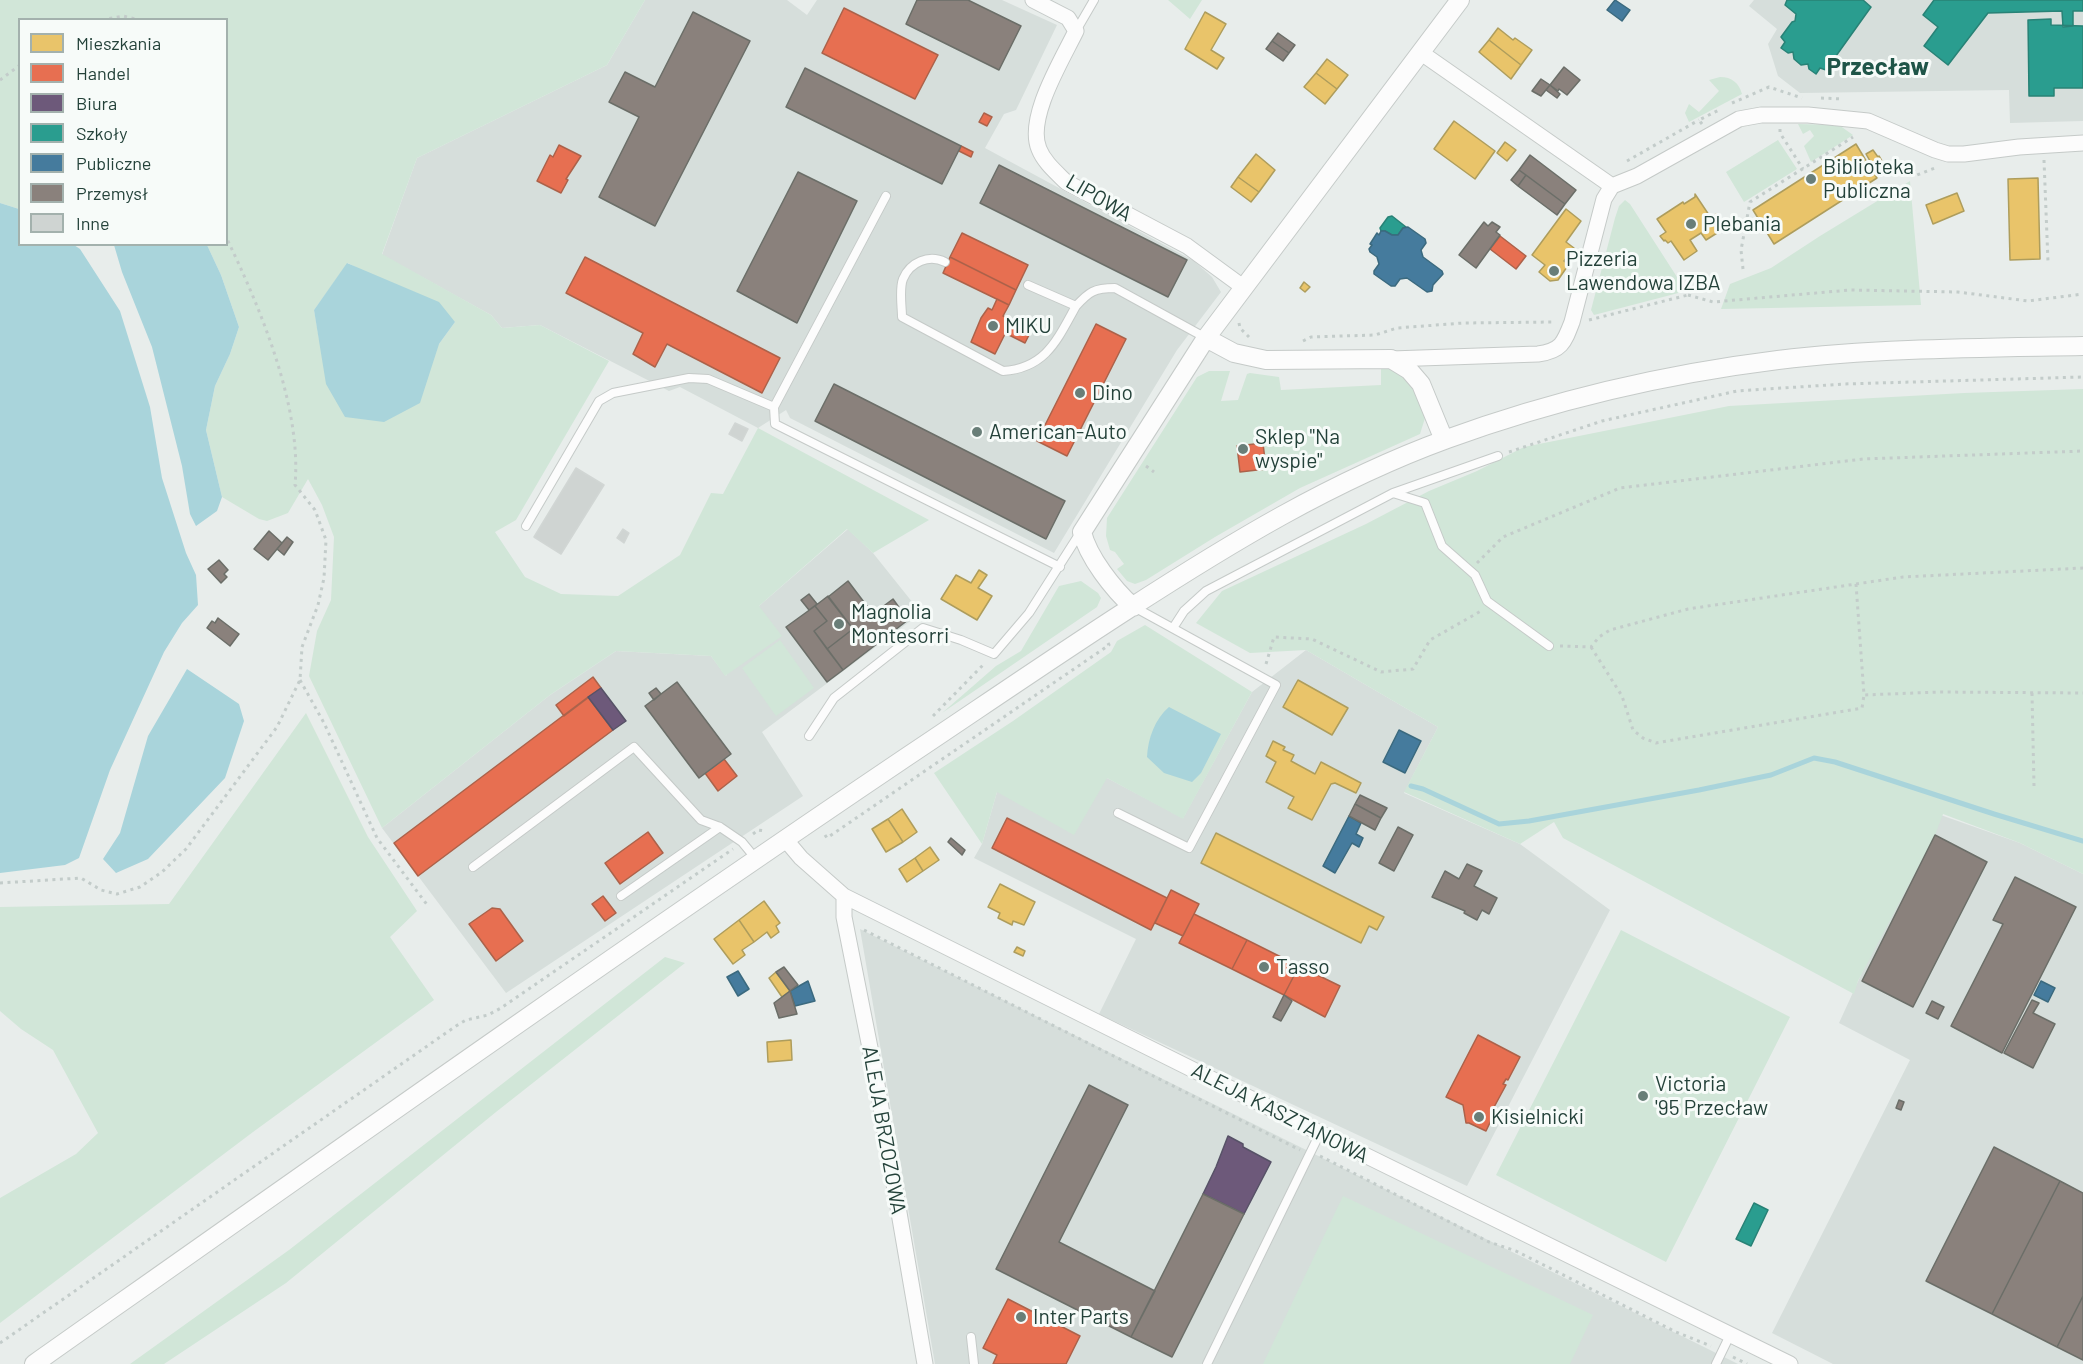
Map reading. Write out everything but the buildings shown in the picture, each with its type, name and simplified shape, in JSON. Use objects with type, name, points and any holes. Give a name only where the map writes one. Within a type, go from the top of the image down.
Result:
[{"type":"street","points":[[1033,0],[1068,18],[1076,31]]},
{"type":"street","points":[[1133,607],[1123,598],[1098,565],[1084,543],[1082,532],[1206,338],[1460,0]]},
{"type":"street","name":"LIPOWA","points":[[1076,31],[1043,98],[1036,127],[1038,148],[1050,166],[1066,182],[1187,246],[1244,287]]},
{"type":"street","points":[[1420,52],[1612,186]]},
{"type":"street","points":[[1206,338],[1234,353],[1266,360],[1391,359],[1550,352],[1558,348],[1566,337],[1572,321],[1604,199],[1612,186],[1637,176],[1739,119],[1761,115],[1808,115],[1868,122],[1935,150],[1948,153],[1964,154],[2019,147],[2083,143]]},
{"type":"street","points":[[34,1364],[552,999],[756,859],[778,833],[1209,557],[1283,514],[1364,473],[1444,440],[1550,405],[1643,383],[1745,365],[1867,352],[2083,346]]},
{"type":"street","points":[[1391,359],[1402,364],[1415,376],[1427,396],[1444,440]]},
{"type":"street","name":"ALEJA KASZTANOWA","points":[[778,833],[801,858],[844,896],[1790,1364]]},
{"type":"street","name":"ALEJA BRZOZOWA","points":[[844,896],[844,921],[875,1072],[925,1364]]},
{"type":"lane","name":"LIPOWA","points":[[1076,31],[1094,0]]},
{"type":"lane","points":[[886,196],[774,407],[775,424],[1060,567]]},
{"type":"lane","points":[[945,262],[937,258],[928,258],[910,268],[902,281],[902,317],[1003,370],[1026,367],[1045,354],[1054,344],[1076,306],[1087,294],[1099,288],[1114,288],[1206,338]]},
{"type":"lane","points":[[1028,285],[1076,306]]},
{"type":"lane","points":[[526,526],[599,401],[613,393],[689,378],[708,380],[774,407]]},
{"type":"lane","points":[[1173,628],[1184,611],[1206,591],[1393,493],[1498,456]]},
{"type":"lane","points":[[1393,493],[1425,503],[1442,546],[1475,575],[1487,602],[1549,646]]},
{"type":"lane","points":[[809,736],[834,698],[923,628],[994,654],[1029,613],[1082,532]]},
{"type":"lane","points":[[1118,813],[1189,848],[1276,685],[1133,607]]},
{"type":"lane","points":[[473,867],[634,747],[701,820],[720,827],[742,842],[756,859]]},
{"type":"lane","points":[[621,896],[720,827]]},
{"type":"lane","points":[[1207,1364],[1320,1133]]},
{"type":"lane","points":[[1716,1364],[1730,1335]]},
{"type":"lane","points":[[971,1336],[974,1364]]},
{"type":"path","points":[[112,18],[123,16],[132,18]]},
{"type":"path","points":[[0,80],[18,66]]},
{"type":"path","points":[[1779,115],[1780,133],[1803,169]]},
{"type":"path","points":[[1626,161],[1699,120]]},
{"type":"path","points":[[1743,269],[1741,250],[1750,202],[1859,134]]},
{"type":"path","points":[[2044,155],[2048,261]]},
{"type":"path","points":[[0,883],[81,878],[101,890],[117,894],[140,887],[162,872],[186,849],[277,727],[300,680],[302,646],[318,605],[324,578],[326,540],[315,510],[295,485],[297,463],[292,419],[281,374],[240,265],[228,241]]},
{"type":"path","points":[[1688,295],[1692,286]]},
{"type":"path","points":[[1301,342],[1311,337],[1374,335],[1397,328],[1463,323],[1586,321],[1688,295],[1713,302],[1850,290],[1958,292],[2028,301],[2083,294]]},
{"type":"path","points":[[1238,315],[1240,328],[1251,339]]},
{"type":"path","points":[[1498,456],[1602,421],[1737,391],[1844,384],[2083,377]]},
{"type":"path","points":[[1469,570],[1503,537],[1620,488],[1863,459],[2083,451]]},
{"type":"path","points":[[1591,647],[1599,637],[1610,630],[1688,609],[1903,577],[2083,568]]},
{"type":"path","points":[[1591,647],[1622,696],[1633,730],[1643,738],[1656,743],[1862,708],[1864,695],[1856,584]]},
{"type":"path","points":[[1262,677],[1274,637],[1312,639],[1381,672],[1413,669],[1431,640],[1491,605]]},
{"type":"path","points":[[827,838],[1109,645]]},
{"type":"path","points":[[1549,646],[1591,647]]},
{"type":"path","points":[[927,721],[994,654]]},
{"type":"path","points":[[300,680],[324,723],[377,838],[428,906]]},
{"type":"path","points":[[1864,695],[1940,692],[2083,693]]},
{"type":"path","points":[[2032,693],[2034,786]]},
{"type":"path","points":[[0,1343],[456,1026],[466,1020],[488,1016],[501,1008],[758,830],[778,833]]},
{"type":"path","points":[[844,921],[1302,1151],[1318,1155],[1489,1242],[1516,1251],[1676,1332],[1699,1340],[1747,1364]]},
{"type":"shaded area","points":[[645,0],[787,0],[807,15],[817,0],[1002,0],[1057,25],[1016,110],[1004,114],[985,148],[1194,261],[1212,277],[1221,292],[1177,350],[1054,553],[790,418],[786,410],[758,428],[680,387],[669,391],[540,325],[502,328],[491,315],[382,255],[417,158],[607,65]]},
{"type":"shaded area","points":[[1754,0],[2083,0],[2083,121],[2010,123],[2009,90],[1800,93],[1778,76],[1768,44],[1777,29],[1749,6]]},
{"type":"shaded area","points":[[848,529],[873,553],[921,613],[762,732],[803,796],[506,993],[382,828],[550,695],[616,651],[711,656],[726,676],[759,606]]},
{"type":"shaded area","points":[[1306,650],[1438,727],[1404,793],[1520,844],[1610,910],[1467,1186],[1099,1014],[1136,939],[974,858],[982,844],[997,792],[1107,778],[1183,818],[1252,692]]},
{"type":"shaded area","points":[[1935,813],[2020,843],[2083,874],[2083,1364],[1833,1364],[1772,1333],[1910,1060],[1839,1023]]},
{"type":"shaded area","points":[[860,929],[1702,1346],[1738,1364],[935,1364]]},
{"type":"green space","points":[[0,0],[645,0],[607,65],[417,158],[382,254],[491,315],[502,328],[540,325],[609,361],[516,520],[495,532],[525,577],[561,594],[618,596],[680,555],[711,493],[723,494],[758,428],[929,520],[873,553],[847,529],[759,606],[782,636],[725,676],[711,656],[616,651],[550,695],[382,828],[309,676],[317,631],[331,600],[334,537],[322,505],[308,479],[288,513],[267,521],[259,519],[222,497],[206,430],[215,386],[230,354],[239,327],[221,275],[207,246],[228,246],[228,18],[18,18],[18,209],[0,203]],"holes":[[[348,263],[455,322],[439,344],[319,339],[314,310]]]},
{"type":"green space","points":[[1168,0],[1202,0],[1190,19]]},
{"type":"green space","points":[[1720,77],[1734,81],[1742,94],[1689,122],[1685,113],[1689,104],[1699,112],[1719,91],[1709,80]]},
{"type":"green space","points":[[1798,124],[1839,125],[1853,135],[1811,162],[1804,146],[1814,136],[1810,130],[1803,134]]},
{"type":"green space","points":[[1778,140],[1797,169],[1744,202],[1726,172]]},
{"type":"green space","points":[[1910,181],[1921,305],[1721,309],[1730,284],[1771,268]]},
{"type":"green space","points":[[1625,200],[1630,204],[1686,291],[1594,315],[1591,310],[1615,218],[1619,206]]},
{"type":"green space","points":[[1381,367],[1390,367],[1406,379],[1415,391],[1425,418],[1420,434],[1300,488],[1146,580],[1135,584],[1127,581],[1117,569],[1124,564],[1115,552],[1110,550],[1106,536],[1107,518],[1197,377],[1209,371],[1230,371],[1221,401],[1238,400],[1247,374],[1250,373],[1279,377],[1281,390],[1381,385]]},
{"type":"green space","points":[[2083,389],[2083,874],[2020,843],[1943,814],[1935,835],[1858,981],[1854,994],[1563,838],[1554,822],[1520,844],[1404,792],[1438,727],[1306,650],[1250,653],[1196,623],[1222,591],[1524,447],[1729,406]]},
{"type":"green space","points":[[1081,581],[1098,593],[1101,598],[1097,607],[942,713],[996,666],[1021,651],[1059,586]]},
{"type":"green space","points":[[1145,625],[1252,692],[1183,819],[1107,778],[1074,835],[997,792],[982,844],[934,773],[1111,652],[1117,641]]},
{"type":"green space","points":[[780,640],[814,688],[776,716],[742,668]]},
{"type":"green space","points":[[306,713],[368,837],[417,911],[390,937],[434,1000],[253,1132],[0,1323],[0,1198],[76,1154],[98,1133],[53,1050],[21,1029],[0,1011],[0,907],[169,904]]},
{"type":"green space","name":"Victoria '95 Przecław","points":[[1621,930],[1790,1017],[1666,1262],[1496,1175]]},
{"type":"green space","points":[[665,957],[685,963],[496,1112],[286,1283],[164,1364],[130,1364],[289,1250]]},
{"type":"green space","points":[[1343,1196],[1593,1315],[1570,1364],[1263,1364]]},
{"type":"water","points":[[0,203],[18,209],[18,246],[76,246],[80,249],[120,311],[150,407],[162,478],[186,553],[196,575],[198,605],[182,623],[164,652],[110,770],[79,858],[65,865],[0,873]]},
{"type":"water","points":[[114,246],[207,246],[221,275],[239,327],[230,354],[215,386],[206,430],[222,497],[217,511],[196,526],[190,514],[182,466],[152,347],[122,272]]},
{"type":"water","points":[[347,263],[439,302],[455,322],[439,344],[420,403],[384,422],[345,417],[326,384],[314,310]]},
{"type":"water","points":[[187,669],[239,704],[244,721],[225,778],[148,859],[116,873],[103,859],[120,833],[148,736]]},
{"type":"water","points":[[1169,707],[1221,734],[1201,773],[1192,782],[1164,773],[1147,757],[1153,729]]},
{"type":"waterway","points":[[1411,786],[1423,789],[1499,824],[1529,821],[1771,775],[1814,758],[1835,762],[2083,841]]},
{"type":"place","name":"Biblioteka Publiczna","points":[[1811,179]]},
{"type":"place","name":"Plebania","points":[[1691,224]]},
{"type":"place","name":"Pizzeria Lawendowa IZBA","points":[[1554,271]]},
{"type":"place","name":"MIKU","points":[[993,326]]},
{"type":"place","name":"Dino","points":[[1080,393]]},
{"type":"place","name":"American-Auto","points":[[977,432]]},
{"type":"place","name":"Sklep \"Na wyspie\"","points":[[1243,449]]},
{"type":"place","name":"Magnolia Montesorri","points":[[839,624]]},
{"type":"place","name":"Tasso","points":[[1264,967]]},
{"type":"place","name":"Victoria '95 Przecław","points":[[1643,1096]]},
{"type":"place","name":"Kisielnicki","points":[[1479,1117]]},
{"type":"place","name":"Inter Parts","points":[[1021,1317]]},
{"type":"district","name":"Przecław","points":[[1878,67]]}]
